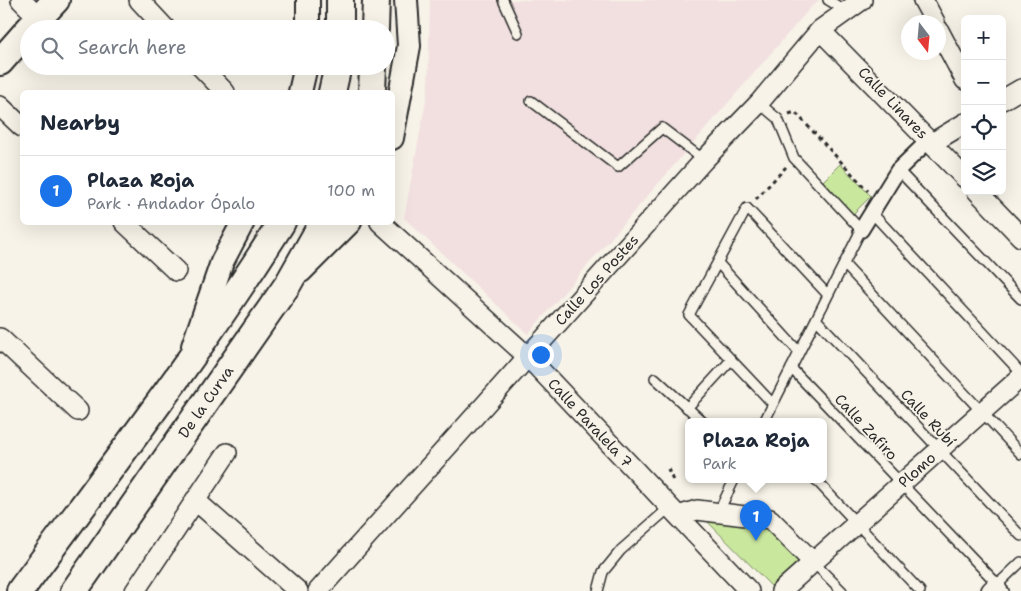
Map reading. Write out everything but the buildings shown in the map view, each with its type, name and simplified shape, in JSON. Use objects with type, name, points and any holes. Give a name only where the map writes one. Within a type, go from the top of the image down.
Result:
[{"type":"main road","points":[[340,0],[340,20]]},
{"type":"main road","points":[[375,20],[376,0]]},
{"type":"main road","points":[[0,62],[20,35]]},
{"type":"main road","points":[[332,90],[336,75]]},
{"type":"main road","points":[[372,90],[373,75]]},
{"type":"main road","points":[[20,591],[188,362],[246,280],[280,225]]},
{"type":"main road","points":[[288,284],[321,225]]},
{"type":"main road","name":"De la Curva","points":[[74,591],[288,284]]},
{"type":"street","points":[[139,0],[158,20]]},
{"type":"street","points":[[308,0],[308,20]]},
{"type":"street","points":[[395,122],[409,46],[406,0]]},
{"type":"street","name":"Calle Los Postes","points":[[318,591],[704,160],[760,102],[820,30],[862,0]]},
{"type":"street","points":[[924,0],[932,15]]},
{"type":"street","name":"Calle Linares","points":[[820,30],[961,174]]},
{"type":"street","points":[[946,44],[961,72]]},
{"type":"street","points":[[209,75],[223,90]]},
{"type":"street","points":[[300,90],[304,75]]},
{"type":"street","points":[[1006,98],[1021,89]]},
{"type":"street","points":[[0,106],[20,125]]},
{"type":"street","points":[[861,230],[898,170],[930,142],[961,125]]},
{"type":"street","points":[[982,195],[1021,237]]},
{"type":"street","points":[[127,225],[176,271]]},
{"type":"street","points":[[188,362],[222,262],[241,225]]},
{"type":"street","name":"De la Curva","points":[[288,284],[347,225]]},
{"type":"street","name":"Calle Paralela 7","points":[[383,225],[528,357],[749,591]]},
{"type":"street","points":[[0,338],[78,411]]},
{"type":"street","name":"Plomo","points":[[781,591],[1021,377]]},
{"type":"street","points":[[135,591],[227,452]]},
{"type":"street","points":[[195,500],[298,591]]},
{"type":"street","points":[[674,512],[696,510],[770,519],[814,563]]},
{"type":"lane","points":[[503,0],[518,34]]},
{"type":"lane","points":[[828,0],[846,11]]},
{"type":"lane","points":[[530,101],[618,167],[662,128],[704,160]]},
{"type":"lane","points":[[760,102],[778,118],[794,158],[861,230],[766,418]]},
{"type":"lane","points":[[898,170],[1021,299]]},
{"type":"lane","points":[[772,404],[689,315],[747,208],[828,295]]},
{"type":"lane","points":[[876,208],[1021,373]]},
{"type":"lane","points":[[718,262],[799,352]]},
{"type":"lane","points":[[844,264],[1021,454]]},
{"type":"lane","name":"Calle Rubí","points":[[816,319],[1021,536]]},
{"type":"lane","points":[[687,408],[731,360]]},
{"type":"lane","name":"Calle Zafiro","points":[[791,368],[997,589]]},
{"type":"lane","points":[[655,378],[698,418]]},
{"type":"lane","points":[[718,512],[732,483]]},
{"type":"lane","points":[[819,483],[920,591]]},
{"type":"lane","points":[[598,591],[603,572],[621,550],[674,512]]},
{"type":"lane","points":[[997,589],[1021,562]]},
{"type":"lane","points":[[814,563],[842,591]]},
{"type":"path","points":[[778,118],[795,112],[876,208]]},
{"type":"path","points":[[747,208],[794,158]]},
{"type":"shaded area","points":[[430,0],[820,0],[812,6],[528,334],[404,218],[428,90]]},
{"type":"green space","points":[[840,164],[871,196],[852,215],[821,183]]},
{"type":"green space","points":[[700,514],[769,523],[802,558],[771,586]]},
{"type":"place","name":"Plaza Roja","points":[[756,541]]}]
